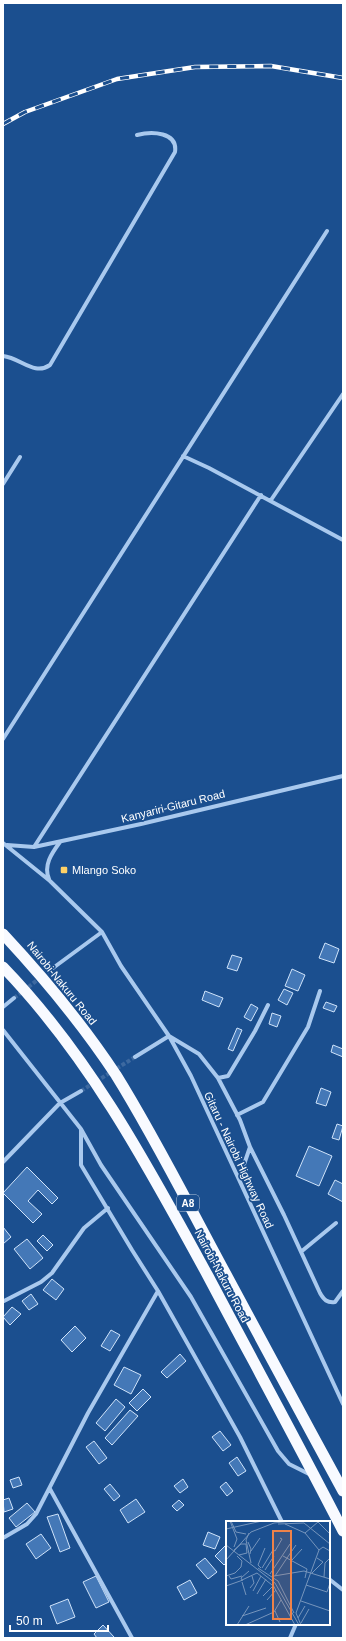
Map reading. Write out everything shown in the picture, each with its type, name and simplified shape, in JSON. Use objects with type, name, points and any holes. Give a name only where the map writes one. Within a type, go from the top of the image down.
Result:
[{"type":"highway","name":"Nairobi-Nakuru Road","points":[[3,934],[33,966],[59,998],[116,1075],[196,1218],[343,1491]]},
{"type":"highway","name":"Nairobi-Nakuru Road","points":[[3,967],[48,1020],[86,1069],[114,1111],[188,1239],[343,1531]]},
{"type":"street","points":[[3,356],[13,358],[38,370],[44,370],[50,365],[175,152],[175,143],[172,138],[148,132],[138,135]]},
{"type":"street","points":[[3,739],[327,231]]},
{"type":"street","points":[[272,500],[343,394]]},
{"type":"street","points":[[183,456],[272,500],[343,540]]},
{"type":"street","points":[[3,484],[20,457]]},
{"type":"street","points":[[34,847],[261,495]]},
{"type":"street","name":"Kanyariri-Gitaru Road","points":[[5,844],[34,847],[61,842],[343,776]]},
{"type":"street","points":[[50,881],[46,872],[48,863],[52,853],[61,842]]},
{"type":"street","name":"Gitaru - Nairobi Highway Road","points":[[5,844],[50,881],[102,932],[121,966],[168,1036],[191,1076],[343,1404]]},
{"type":"street","points":[[53,968],[102,932]]},
{"type":"street","points":[[237,1115],[263,1102],[308,1027],[320,991]]},
{"type":"street","points":[[3,1007],[14,998]]},
{"type":"street","points":[[218,1078],[228,1076],[258,1026],[268,1006]]},
{"type":"street","points":[[3,1030],[81,1129],[101,1165],[191,1297],[278,1450],[289,1464],[315,1477]]},
{"type":"street","points":[[135,1057],[168,1036],[198,1054],[218,1078],[237,1115],[250,1147],[302,1251],[320,1293],[325,1300],[330,1303],[335,1302],[343,1291]]},
{"type":"street","points":[[3,1162],[60,1103],[81,1091]]},
{"type":"street","points":[[81,1129],[81,1165],[158,1291],[240,1437],[282,1521]]},
{"type":"street","points":[[239,1179],[250,1147]]},
{"type":"street","points":[[4,1301],[41,1282],[52,1273],[84,1228],[108,1208]]},
{"type":"street","points":[[302,1251],[336,1223]]},
{"type":"street","points":[[3,1538],[15,1532],[32,1519],[50,1489],[88,1413],[158,1291]]},
{"type":"street","points":[[50,1489],[132,1638]]},
{"type":"street","points":[[330,1580],[343,1590]]},
{"type":"street","points":[[290,1638],[296,1625]]},
{"type":"building","points":[[325,943],[339,949],[334,963],[319,958]]},
{"type":"building","points":[[232,955],[242,958],[237,971],[227,968]]},
{"type":"building","points":[[292,969],[305,975],[298,991],[285,986]]},
{"type":"building","points":[[284,989],[293,993],[287,1005],[278,1000]]},
{"type":"building","points":[[205,991],[223,998],[219,1007],[202,1000]]},
{"type":"building","points":[[326,1002],[337,1006],[334,1012],[323,1008]]},
{"type":"building","points":[[251,1004],[258,1008],[251,1021],[244,1017]]},
{"type":"building","points":[[272,1013],[281,1016],[277,1027],[269,1024]]},
{"type":"building","points":[[237,1028],[242,1030],[233,1051],[228,1049]]},
{"type":"building","points":[[333,1045],[343,1049],[343,1057],[331,1052]]},
{"type":"building","points":[[321,1088],[331,1092],[326,1106],[316,1103]]},
{"type":"building","points":[[337,1124],[343,1126],[339,1140],[332,1138]]},
{"type":"building","points":[[309,1146],[332,1156],[319,1186],[296,1176]]},
{"type":"building","points":[[27,1167],[58,1198],[52,1204],[38,1190],[28,1201],[42,1214],[33,1223],[3,1193]]},
{"type":"building","points":[[335,1180],[343,1184],[343,1202],[328,1194]]},
{"type":"building","points":[[3,1227],[11,1237],[3,1244]]},
{"type":"building","points":[[43,1235],[53,1245],[47,1251],[37,1241]]},
{"type":"building","points":[[27,1239],[43,1258],[30,1269],[14,1249]]},
{"type":"building","points":[[52,1279],[64,1289],[56,1300],[43,1290]]},
{"type":"building","points":[[31,1294],[38,1304],[29,1310],[22,1301]]},
{"type":"building","points":[[12,1307],[21,1314],[10,1325],[3,1317]]},
{"type":"building","points":[[75,1326],[86,1338],[72,1352],[61,1340]]},
{"type":"building","points":[[111,1330],[120,1335],[110,1351],[101,1346]]},
{"type":"building","points":[[180,1354],[186,1361],[167,1378],[161,1372]]},
{"type":"building","points":[[124,1367],[141,1375],[131,1394],[114,1385]]},
{"type":"building","points":[[143,1389],[151,1397],[137,1411],[129,1403]]},
{"type":"building","points":[[116,1399],[125,1407],[105,1431],[96,1423]]},
{"type":"building","points":[[130,1410],[138,1416],[112,1445],[105,1438]]},
{"type":"building","points":[[220,1431],[231,1445],[223,1451],[212,1437]]},
{"type":"building","points":[[94,1441],[107,1458],[99,1464],[86,1447]]},
{"type":"building","points":[[237,1457],[246,1471],[238,1476],[229,1463]]},
{"type":"building","points":[[19,1477],[22,1485],[13,1488],[10,1480]]},
{"type":"building","points":[[183,1479],[188,1487],[180,1493],[174,1486]]},
{"type":"building","points":[[226,1482],[233,1491],[227,1496],[220,1487]]},
{"type":"building","points":[[110,1484],[120,1496],[114,1501],[104,1489]]},
{"type":"building","points":[[9,1498],[13,1509],[4,1512],[3,1500]]},
{"type":"building","points":[[136,1499],[145,1512],[128,1523],[120,1510]]},
{"type":"building","points":[[179,1500],[184,1505],[177,1511],[172,1506]]},
{"type":"building","points":[[27,1503],[35,1512],[16,1527],[9,1518]]},
{"type":"building","points":[[58,1514],[70,1548],[60,1552],[47,1517]]},
{"type":"building","points":[[208,1532],[220,1537],[215,1549],[203,1545]]},
{"type":"building","points":[[41,1534],[51,1548],[36,1559],[26,1544]]},
{"type":"building","points":[[226,1545],[226,1563],[224,1565],[215,1556]]},
{"type":"building","points":[[205,1558],[217,1572],[208,1579],[196,1565]]},
{"type":"building","points":[[96,1576],[109,1602],[96,1608],[83,1582]]},
{"type":"building","points":[[190,1580],[197,1593],[184,1600],[177,1587]]},
{"type":"building","points":[[68,1599],[75,1617],[57,1624],[50,1606]]},
{"type":"building","points":[[103,1625],[114,1637],[113,1638],[97,1638],[94,1634]]},
{"type":"tunnel","points":[[14,998],[53,968]]},
{"type":"tunnel","points":[[81,1091],[135,1057]]},
{"type":"railway","points":[[3,124],[25,112],[117,79],[195,67],[271,66],[343,78]]},
{"type":"place","name":"Mlango Soko","points":[[64,870]]}]
